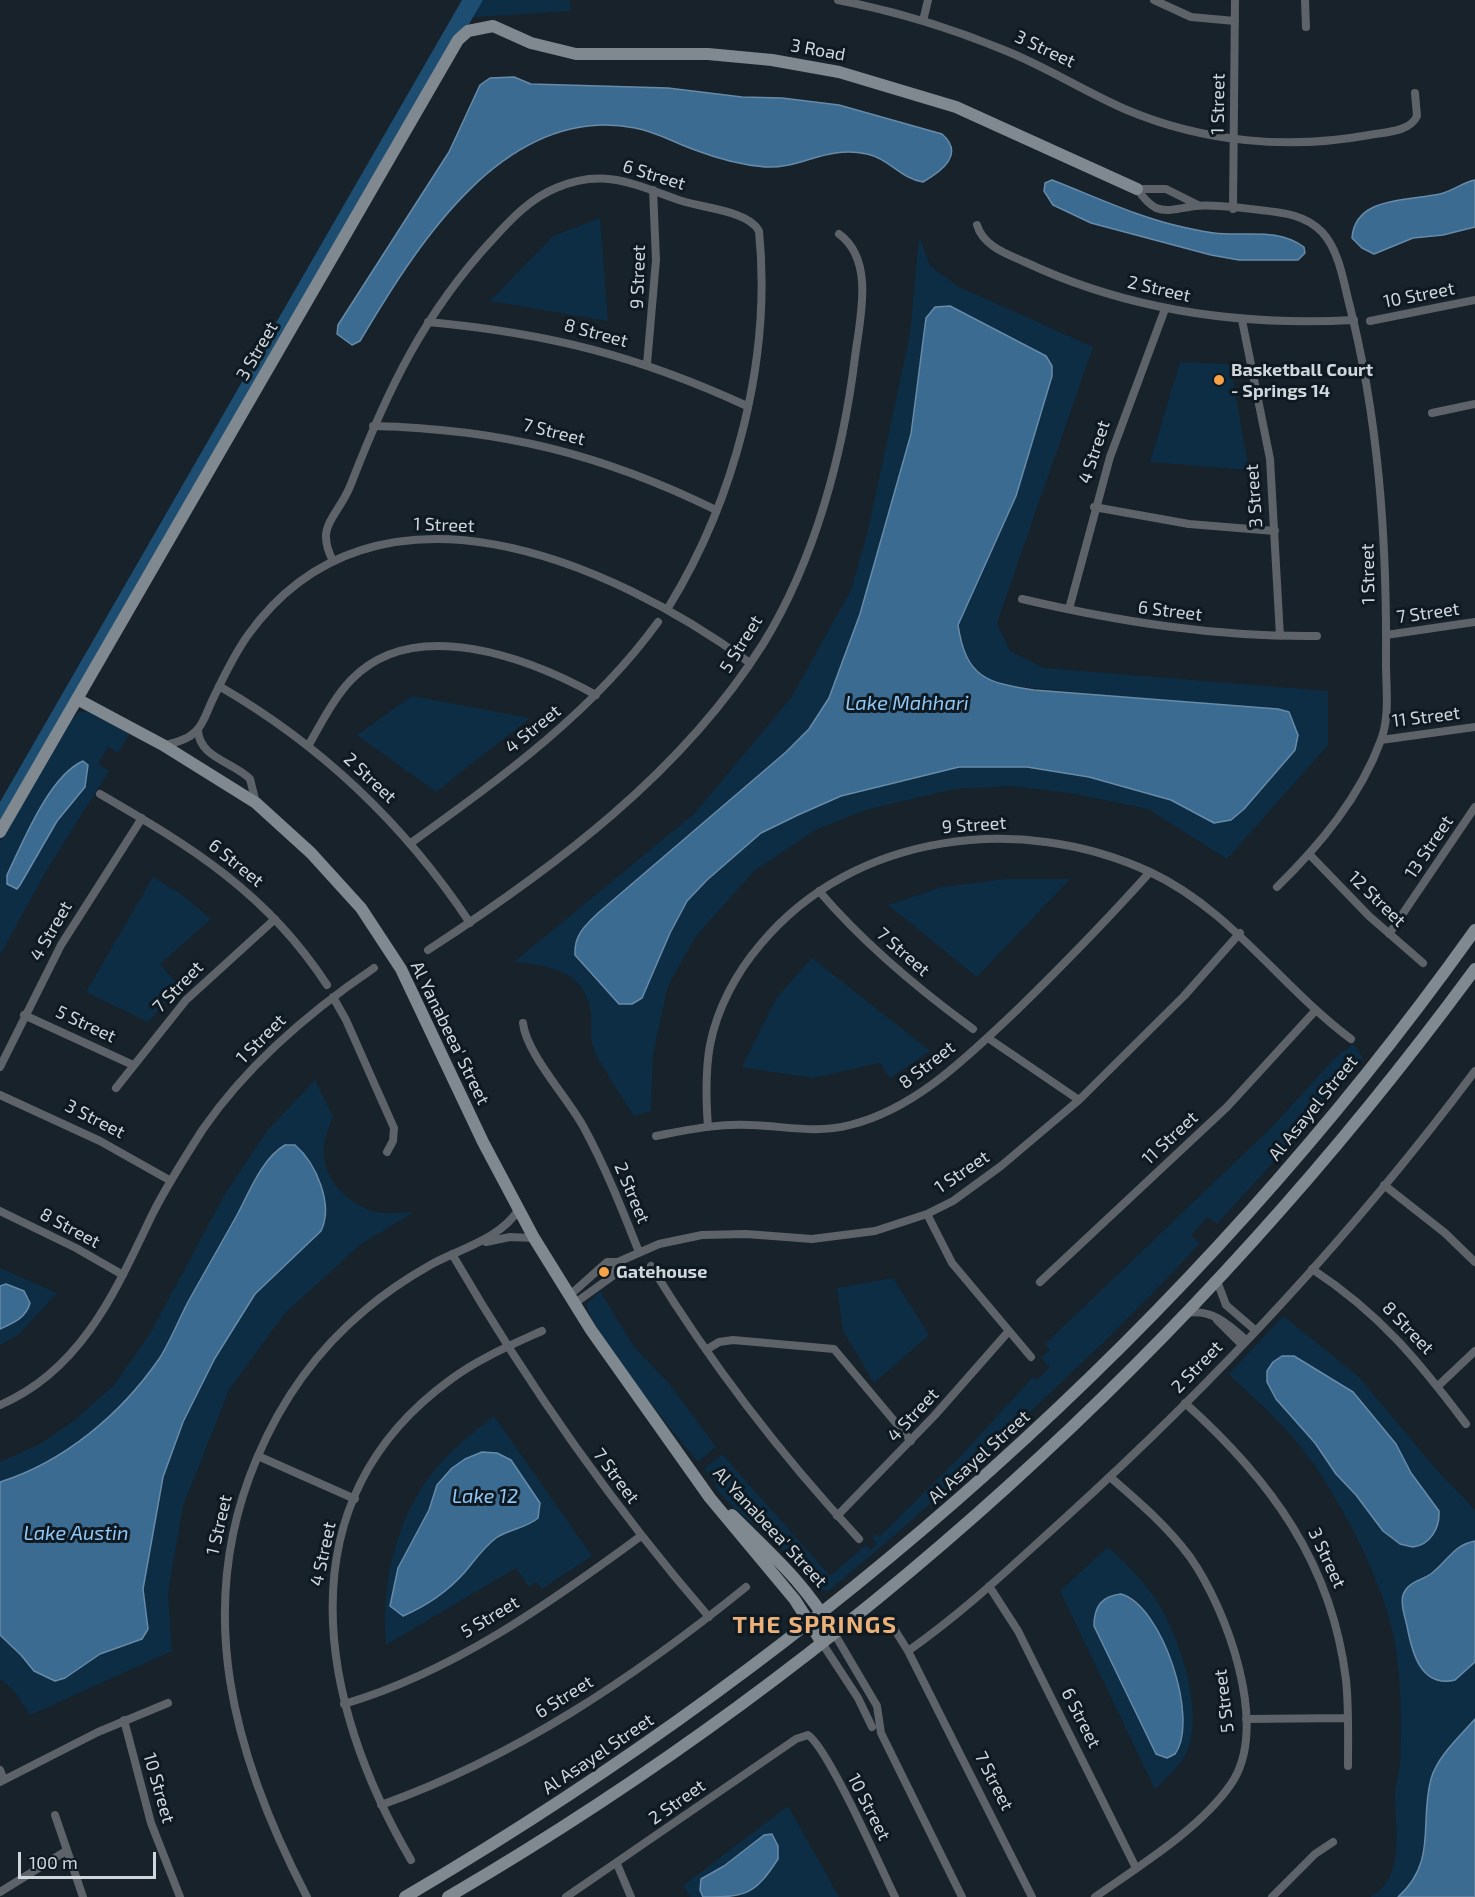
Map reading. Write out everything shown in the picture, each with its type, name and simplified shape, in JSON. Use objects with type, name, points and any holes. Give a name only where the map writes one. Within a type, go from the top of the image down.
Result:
[{"type":"street","name":"3 Street","points":[[838,0],[923,21],[1003,49],[1143,116],[1233,139]]},
{"type":"street","points":[[923,21],[928,0]]},
{"type":"street","points":[[1154,0],[1191,17],[1235,21]]},
{"type":"street","name":"1 Street","points":[[1233,208],[1235,0]]},
{"type":"street","points":[[1305,0],[1306,27]]},
{"type":"street","name":"3 Street","points":[[0,832],[458,40],[476,28]]},
{"type":"street","name":"3 Road","points":[[476,28],[499,28],[538,45],[576,54],[728,56],[806,65],[860,77],[963,110],[1090,170],[1137,189],[1166,189],[1198,205]]},
{"type":"street","points":[[1233,139],[1279,143],[1334,141],[1406,128],[1417,116],[1415,93]]},
{"type":"street","name":"6 Street","points":[[333,561],[324,542],[324,532],[346,495],[373,426],[402,364],[428,322],[474,259],[500,231],[540,195],[567,183],[600,178],[619,179],[682,201],[743,216],[756,225],[759,231],[761,284],[759,328],[747,406],[734,461],[695,560],[668,608]]},
{"type":"street","name":"3 Road","points":[[1137,189],[1145,200],[1159,209],[1174,210],[1198,205],[1298,217],[1323,234]]},
{"type":"street","name":"9 Street","points":[[647,364],[656,272],[653,190]]},
{"type":"street","name":"2 Street","points":[[977,225],[980,234],[990,245],[1035,267],[1096,290],[1165,309],[1242,320],[1354,320]]},
{"type":"street","name":"5 Street","points":[[428,950],[470,923],[565,852],[651,778],[708,720],[750,663],[775,620],[808,548],[831,480],[848,408],[858,338],[861,270],[855,249],[839,234]]},
{"type":"street","name":"1 Street","points":[[1277,887],[1310,855],[1354,794],[1381,740],[1386,709],[1381,487],[1370,407],[1354,320],[1336,256],[1323,234]]},
{"type":"street","name":"10 Street","points":[[1370,321],[1475,300]]},
{"type":"street","name":"4 Street","points":[[1069,609],[1094,507],[1126,406],[1165,309]]},
{"type":"street","name":"3 Street","points":[[1242,320],[1270,459],[1280,636]]},
{"type":"street","name":"8 Street","points":[[428,322],[498,328],[554,338],[647,364],[747,406]]},
{"type":"street","points":[[1432,413],[1475,404]]},
{"type":"street","name":"7 Street","points":[[373,426],[465,431],[554,447],[637,474],[716,510]]},
{"type":"street","points":[[1094,507],[1189,524],[1275,531]]},
{"type":"street","name":"1 Street","points":[[198,730],[242,644],[266,613],[304,578],[333,561],[370,547],[400,541],[449,538],[474,541],[532,553],[573,565],[631,589],[668,608],[750,663]]},
{"type":"street","name":"6 Street","points":[[1022,598],[1167,628],[1280,636],[1317,636]]},
{"type":"street","name":"4 Street","points":[[411,843],[521,760],[596,696],[623,667],[658,622]]},
{"type":"street","name":"7 Street","points":[[1386,635],[1475,622]]},
{"type":"street","points":[[308,746],[335,700],[352,679],[371,664],[394,653],[417,647],[460,648],[514,660],[546,671],[596,696]]},
{"type":"street","name":"2 Street","points":[[219,686],[308,746],[362,791],[411,843],[470,923]]},
{"type":"street","name":"Al Yanabeea' Street","points":[[77,699],[163,745],[256,803],[284,826],[337,880],[382,938],[418,1002],[466,1108],[534,1238],[572,1299],[626,1381],[719,1509],[795,1600],[853,1693],[858,1710],[872,1727],[881,1733]]},
{"type":"street","name":"11 Street","points":[[1381,740],[1475,728]]},
{"type":"street","points":[[163,745],[187,738],[198,730],[200,741],[206,751],[250,779],[256,803]]},
{"type":"street","name":"6 Street","points":[[100,794],[209,860],[253,897],[307,956],[327,985]]},
{"type":"street","name":"13 Street","points":[[1389,934],[1475,807]]},
{"type":"street","name":"4 Street","points":[[0,1067],[24,1015],[76,918],[142,818]]},
{"type":"street","name":"9 Street","points":[[708,1127],[706,1099],[710,1045],[726,999],[746,963],[766,937],[782,920],[833,881],[885,857],[912,849],[970,840],[1033,840],[1064,844],[1112,857],[1150,872],[1198,900],[1240,933],[1315,1011],[1351,1039]]},
{"type":"street","name":"12 Street","points":[[1310,855],[1389,934],[1423,963]]},
{"type":"street","name":"8 Street","points":[[656,1136],[708,1127],[750,1125],[819,1130],[881,1116],[925,1089],[988,1038],[1087,941],[1150,872]]},
{"type":"street","name":"7 Street","points":[[819,891],[854,929],[892,964],[973,1029]]},
{"type":"street","name":"7 Street","points":[[116,1088],[186,1000],[275,919]]},
{"type":"street","name":"Al Asayel Street","points":[[405,1897],[539,1815],[626,1757],[810,1623],[924,1530],[1013,1451],[1122,1346],[1189,1276],[1318,1132],[1475,930]]},
{"type":"street","name":"1 Street","points":[[572,1299],[605,1263],[618,1262],[639,1252],[681,1238],[713,1234],[812,1239],[839,1237],[875,1231],[927,1214],[978,1185],[1079,1100],[1184,996],[1240,933]]},
{"type":"street","name":"1 Street","points":[[0,1405],[42,1381],[70,1356],[94,1327],[171,1180],[205,1127],[252,1070],[291,1031],[374,968]]},
{"type":"street","points":[[448,1897],[635,1779],[725,1716],[822,1643],[1016,1480],[1217,1281],[1333,1151],[1475,969]]},
{"type":"street","points":[[333,997],[346,1020],[394,1128],[393,1141],[387,1152]]},
{"type":"street","name":"11 Street","points":[[1040,1282],[1227,1107],[1315,1011]]},
{"type":"street","name":"5 Street","points":[[24,1015],[133,1065]]},
{"type":"street","name":"2 Street","points":[[523,1023],[528,1044],[566,1098],[596,1151],[639,1252]]},
{"type":"street","points":[[988,1038],[1079,1100]]},
{"type":"street","name":"2 Street","points":[[908,1651],[989,1586],[1110,1477],[1185,1403],[1312,1269],[1384,1185],[1475,1071]]},
{"type":"street","name":"3 Street","points":[[0,1095],[100,1141],[171,1180]]},
{"type":"street","points":[[1384,1185],[1438,1227],[1475,1262]]},
{"type":"street","name":"1 Street","points":[[308,1897],[280,1843],[252,1768],[234,1704],[225,1652],[224,1590],[227,1556],[244,1489],[258,1456],[293,1389],[342,1330],[391,1290],[452,1254],[502,1229],[519,1209]]},
{"type":"street","name":"8 Street","points":[[0,1211],[76,1248],[123,1275]]},
{"type":"street","points":[[927,1214],[952,1263],[1031,1357]]},
{"type":"street","name":"1 Street","points":[[471,1245],[510,1237],[534,1238]]},
{"type":"street","points":[[452,1254],[507,1347]]},
{"type":"street","name":"1 Street","points":[[572,1299],[614,1275],[618,1262]]},
{"type":"street","points":[[651,1266],[706,1350],[762,1427],[859,1539]]},
{"type":"street","name":"8 Street","points":[[1312,1269],[1370,1311],[1395,1335],[1438,1386],[1466,1424]]},
{"type":"street","points":[[1217,1281],[1226,1305],[1255,1330]]},
{"type":"street","name":"2 Street","points":[[1215,1317],[1226,1305]]},
{"type":"street","points":[[1187,1313],[1201,1312],[1215,1317],[1243,1342]]},
{"type":"street","name":"4 Street","points":[[411,1860],[381,1805],[362,1760],[344,1704],[334,1656],[331,1599],[339,1549],[355,1499],[381,1451],[412,1413],[464,1370],[542,1331]]},
{"type":"street","name":"4 Street","points":[[837,1516],[911,1440],[1008,1332]]},
{"type":"street","points":[[706,1350],[718,1342],[733,1340],[834,1349],[911,1440]]},
{"type":"street","name":"7 Street","points":[[507,1347],[574,1447],[641,1536],[709,1617]]},
{"type":"street","points":[[1438,1386],[1475,1351]]},
{"type":"street","name":"3 Street","points":[[1185,1403],[1239,1454],[1261,1480],[1299,1536],[1316,1570],[1332,1615],[1346,1680],[1348,1766]]},
{"type":"street","points":[[258,1456],[355,1499]]},
{"type":"street","name":"Al Yanabeea' Street","points":[[694,1475],[784,1564],[813,1597],[877,1706],[881,1733],[962,1897]]},
{"type":"street","name":"5 Street","points":[[1095,1897],[1202,1816],[1232,1784],[1242,1758],[1246,1719],[1232,1641],[1207,1585],[1173,1535],[1110,1477]]},
{"type":"street","name":"5 Street","points":[[344,1704],[415,1678],[480,1643],[541,1606],[641,1536]]},
{"type":"street","name":"6 Street","points":[[989,1586],[1018,1631],[1136,1868]]},
{"type":"street","name":"6 Street","points":[[381,1805],[472,1769],[515,1746],[609,1688],[709,1617],[746,1587]]},
{"type":"street","name":"7 Street","points":[[888,1619],[908,1651],[1032,1897]]},
{"type":"street","points":[[853,1693],[864,1687]]},
{"type":"street","points":[[0,1770],[2,1781],[124,1720],[168,1703]]},
{"type":"street","points":[[1246,1719],[1348,1718]]},
{"type":"street","name":"10 Street","points":[[124,1720],[151,1823],[180,1897]]},
{"type":"street","name":"2 Street","points":[[566,1897],[796,1739],[808,1735]]},
{"type":"street","name":"10 Street","points":[[808,1735],[818,1744],[895,1897]]},
{"type":"street","points":[[55,1815],[83,1897]]},
{"type":"street","points":[[1272,1897],[1315,1854],[1333,1842]]},
{"type":"street","points":[[0,1892],[66,1851]]},
{"type":"street","points":[[616,1864],[631,1897]]},
{"type":"shaded area","points":[[462,0],[483,0],[0,832],[0,802]]},
{"type":"shaded area","points":[[469,0],[569,0],[572,11],[459,18]]},
{"type":"shaded area","points":[[600,218],[608,321],[490,301],[553,236]]},
{"type":"shaded area","points":[[919,236],[930,266],[959,287],[1093,347],[997,623],[1010,651],[1044,668],[1328,691],[1328,745],[1227,859],[1148,809],[1070,793],[1011,786],[954,789],[869,809],[817,829],[754,871],[696,936],[668,986],[653,1054],[651,1111],[634,1116],[594,1050],[591,1039],[590,1007],[579,985],[571,977],[550,968],[514,962],[695,813],[791,698],[851,590],[868,530],[910,334]],"holes":[[[924,335],[1045,356],[1052,366],[1052,376],[1016,496],[958,625],[962,644],[969,659],[980,673],[995,684],[1196,704],[1295,750],[1244,809],[1231,820],[1214,823],[1171,800],[1089,777],[1027,767],[959,767],[841,796],[761,833],[707,880],[687,901],[655,964],[649,984],[597,982],[575,955],[578,933],[598,913],[786,752],[809,729],[829,698],[860,614],[911,434]]]},
{"type":"shaded area","points":[[1180,362],[1230,364],[1249,470],[1150,462]]},
{"type":"shaded area","points":[[412,696],[530,718],[436,792],[357,735]]},
{"type":"shaded area","points":[[79,712],[89,712],[129,734],[118,753],[108,747],[98,764],[109,771],[46,871],[0,955],[0,841],[70,722]]},
{"type":"shaded area","points":[[153,877],[181,894],[211,919],[160,964],[176,983],[169,990],[173,994],[148,1022],[86,992]]},
{"type":"shaded area","points":[[1006,879],[1070,879],[977,977],[888,905],[942,887]]},
{"type":"shaded area","points":[[812,958],[930,1051],[890,1078],[880,1063],[813,1078],[742,1067],[777,997]]},
{"type":"shaded area","points":[[1353,1044],[1363,1057],[1287,1147],[1217,1224],[1208,1217],[1191,1235],[1200,1243],[1177,1268],[1104,1342],[984,1455],[828,1591],[818,1590],[778,1545],[731,1505],[716,1488],[716,1484],[704,1469],[722,1454],[830,1576],[866,1545],[871,1550],[877,1544],[872,1538],[876,1534],[879,1537],[957,1460],[1033,1377],[1037,1380],[1050,1367],[1041,1358],[1050,1350],[1045,1344],[1271,1128],[1334,1059]]},
{"type":"shaded area","points":[[315,1080],[333,1117],[326,1137],[324,1158],[326,1168],[335,1185],[358,1205],[367,1209],[385,1213],[414,1212],[361,1244],[284,1314],[229,1390],[183,1506],[168,1593],[172,1651],[30,1715],[15,1692],[0,1679],[0,1635],[34,1671],[65,1678],[100,1654],[129,1644],[148,1629],[143,1589],[163,1477],[183,1422],[215,1358],[255,1294],[321,1231],[327,1220],[275,1150],[208,1265],[165,1349],[145,1379],[110,1417],[69,1449],[23,1473],[0,1482],[0,1462],[40,1444],[75,1420],[115,1384],[151,1332],[225,1194],[267,1131]]},
{"type":"shaded area","points":[[0,1268],[57,1293],[18,1335],[0,1345],[0,1329],[19,1319],[6,1284],[0,1286]]},
{"type":"shaded area","points":[[893,1278],[929,1335],[874,1383],[843,1331],[837,1288]]},
{"type":"shaded area","points":[[600,1291],[634,1347],[668,1382],[716,1447],[698,1462],[635,1383],[601,1335],[587,1304]]},
{"type":"shaded area","points":[[1283,1316],[1359,1377],[1435,1468],[1475,1510],[1475,1897],[1370,1897],[1381,1889],[1388,1879],[1396,1855],[1395,1797],[1401,1736],[1397,1657],[1393,1632],[1374,1575],[1330,1490],[1291,1435],[1229,1374]]},
{"type":"shaded area","points":[[494,1416],[592,1556],[542,1589],[536,1582],[529,1587],[516,1568],[386,1645],[386,1597],[394,1551],[401,1529],[422,1487],[436,1468],[464,1440]],"holes":[[[482,1452],[494,1453],[517,1468],[539,1503],[533,1523],[499,1536],[483,1549],[464,1573],[437,1597],[403,1616],[397,1580],[398,1568],[429,1510],[438,1485],[452,1468],[465,1459]]]},
{"type":"shaded area","points":[[1108,1547],[1147,1587],[1170,1626],[1190,1688],[1193,1709],[1192,1729],[1187,1752],[1175,1769],[1155,1789],[1060,1591]],"holes":[[[1121,1594],[1132,1597],[1142,1606],[1174,1671],[1181,1705],[1180,1748],[1171,1757],[1155,1753],[1094,1626]]]},
{"type":"shaded area","points":[[788,1806],[839,1897],[740,1897],[765,1878],[771,1865],[772,1834],[764,1835],[724,1866],[701,1879],[700,1890],[703,1897],[690,1897],[684,1885]]},
{"type":"water","points":[[514,77],[531,84],[668,88],[839,105],[942,134],[949,141],[951,155],[937,173],[923,182],[908,177],[875,156],[852,152],[826,155],[790,165],[765,167],[712,156],[635,128],[588,126],[545,137],[506,159],[470,189],[438,225],[409,264],[360,341],[352,345],[337,334],[338,325],[449,152],[480,85],[490,78]]},
{"type":"water","points":[[1052,180],[1169,224],[1214,233],[1283,237],[1304,247],[1305,253],[1298,260],[1239,260],[1211,255],[1091,223],[1053,205],[1044,191],[1045,183]]},
{"type":"water","points":[[1475,180],[1475,227],[1443,235],[1413,238],[1374,254],[1362,248],[1352,238],[1355,224],[1373,207],[1399,200],[1440,194]]},
{"type":"water","name":"Lake Mahhari","points":[[950,306],[1046,356],[1052,366],[1052,376],[1016,496],[958,625],[967,657],[973,667],[981,675],[991,680],[1034,690],[1278,709],[1289,712],[1298,735],[1295,750],[1244,809],[1231,820],[1214,823],[1171,800],[1089,777],[1027,767],[959,767],[841,796],[761,833],[707,880],[687,901],[670,933],[642,998],[632,1004],[619,1004],[575,955],[578,937],[598,913],[786,752],[809,729],[829,698],[860,614],[911,434],[926,318],[935,307]]},
{"type":"water","points":[[83,761],[88,765],[85,787],[57,821],[17,889],[7,884],[7,875],[38,811],[59,780]]},
{"type":"water","name":"Lake Austin","points":[[285,1145],[295,1145],[310,1162],[316,1173],[324,1197],[324,1221],[321,1231],[255,1294],[215,1358],[183,1422],[163,1477],[143,1589],[148,1629],[142,1639],[100,1654],[65,1678],[55,1681],[34,1671],[0,1635],[0,1482],[46,1462],[89,1434],[127,1399],[144,1379],[163,1352],[263,1167],[269,1158]]},
{"type":"water","points":[[6,1284],[24,1291],[30,1303],[22,1316],[0,1329],[0,1286]]},
{"type":"water","points":[[1282,1356],[1294,1356],[1353,1392],[1396,1444],[1411,1473],[1439,1511],[1436,1529],[1424,1543],[1413,1547],[1400,1544],[1383,1531],[1356,1495],[1336,1474],[1315,1443],[1276,1399],[1267,1382],[1267,1371],[1273,1362]]},
{"type":"water","name":"Lake 12","points":[[482,1452],[497,1453],[511,1460],[540,1503],[538,1518],[496,1538],[444,1592],[403,1616],[390,1606],[398,1568],[429,1510],[437,1485],[452,1468],[465,1459]]},
{"type":"water","points":[[1475,1541],[1475,1662],[1455,1680],[1434,1679],[1426,1674],[1415,1657],[1403,1610],[1403,1595],[1408,1587],[1432,1573],[1461,1546]]},
{"type":"water","points":[[1121,1594],[1136,1603],[1150,1619],[1163,1640],[1173,1665],[1180,1691],[1183,1716],[1182,1738],[1175,1754],[1167,1758],[1156,1754],[1094,1626],[1100,1603],[1109,1597]]},
{"type":"water","points":[[1475,1719],[1475,1897],[1398,1897],[1418,1870],[1423,1855],[1428,1795],[1434,1771],[1450,1747]]},
{"type":"water","points":[[772,1834],[778,1846],[778,1859],[762,1881],[739,1895],[703,1897],[700,1890],[701,1879],[724,1866],[764,1835]]},
{"type":"place","name":"Basketball Court - Springs 14","points":[[1219,380]]},
{"type":"place","name":"Gatehouse","points":[[604,1272]]},
{"type":"district","name":"THE SPRINGS","points":[[815,1625]]}]
